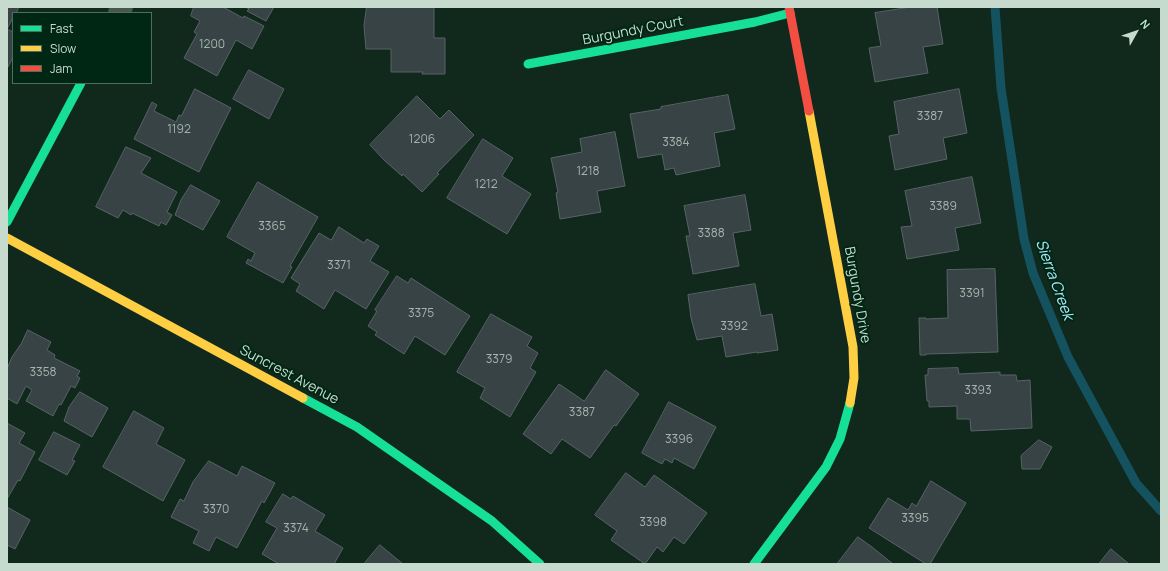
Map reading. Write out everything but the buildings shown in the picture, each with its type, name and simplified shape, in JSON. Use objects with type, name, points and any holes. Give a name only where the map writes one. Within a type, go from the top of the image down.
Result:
[{"type":"street","name":"Burgundy Court","points":[[528,64],[755,22],[790,10]]},
{"type":"street","name":"Burgundy Drive","points":[[754,564],[826,467],[840,439],[849,409],[854,378],[853,347],[790,10]]},
{"type":"street","points":[[7,222],[80,84]]},
{"type":"street","name":"Suncrest Avenue","points":[[7,238],[357,427],[492,520],[540,564]]},
{"type":"waterway","name":"Sierra Creek","points":[[995,7],[1001,88],[1024,239],[1033,273],[1068,357],[1136,483],[1161,511]]},
{"type":"traffic: fast","points":[[528,64],[755,22],[790,13]]},
{"type":"traffic: fast","points":[[7,222],[80,84]]},
{"type":"traffic: fast","points":[[303,398],[357,427],[492,521],[540,564]]},
{"type":"traffic: fast","points":[[754,564],[826,467],[840,439],[850,403]]},
{"type":"traffic: slow","points":[[809,111],[853,347],[854,378],[850,403]]},
{"type":"traffic: slow","points":[[7,238],[303,398]]},
{"type":"traffic: jam","points":[[789,7],[809,111]]}]
